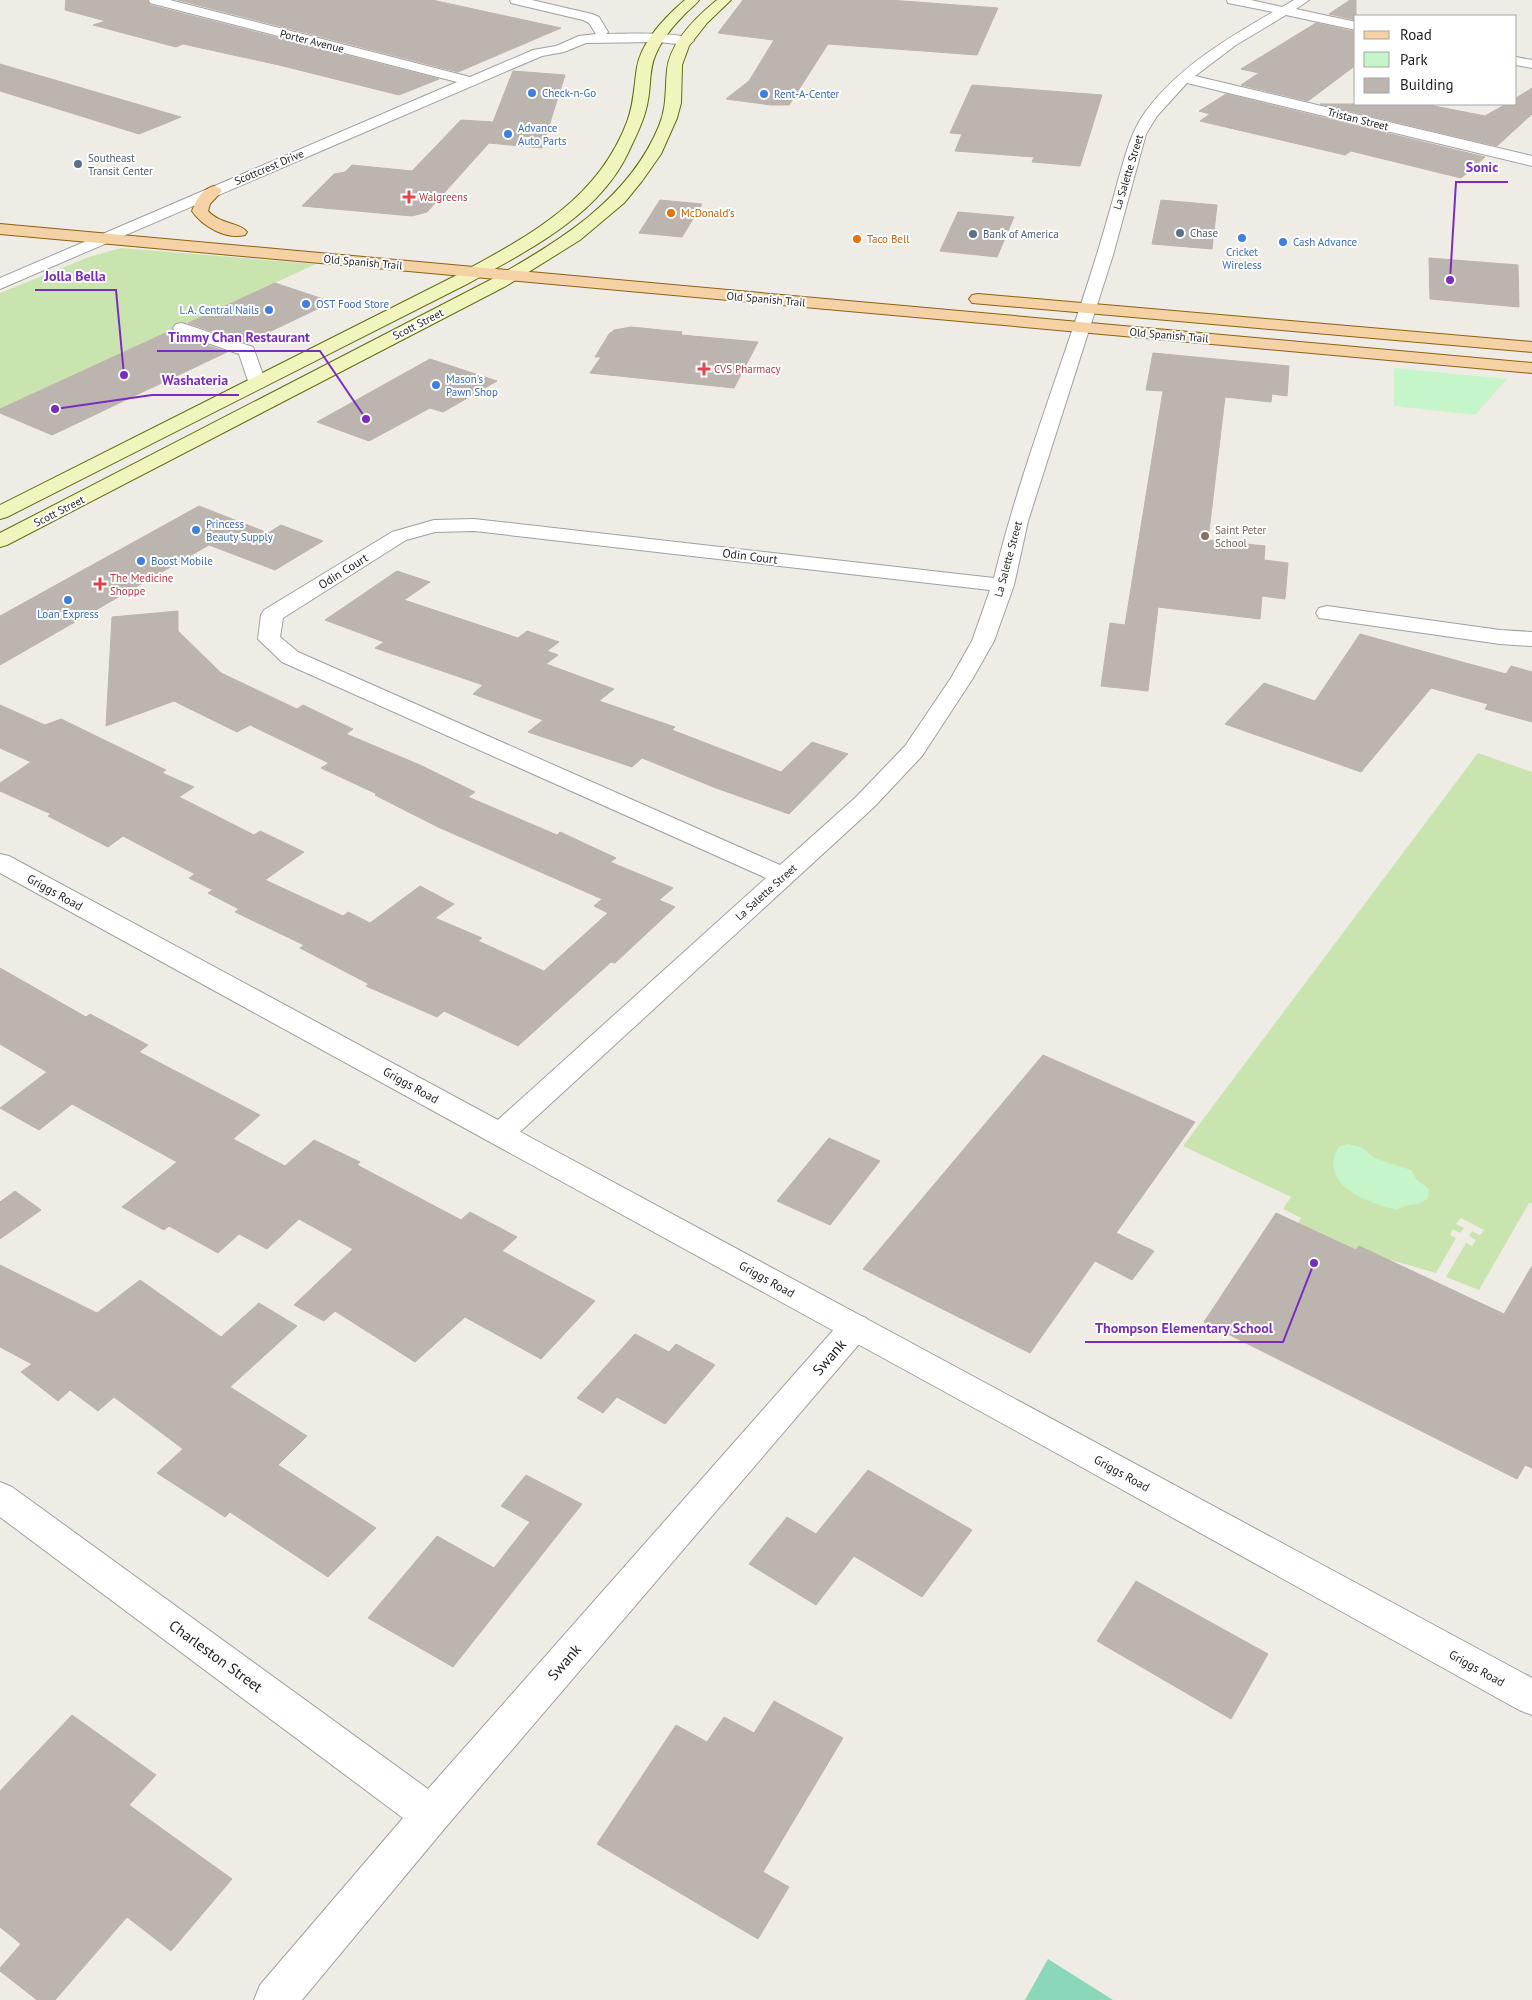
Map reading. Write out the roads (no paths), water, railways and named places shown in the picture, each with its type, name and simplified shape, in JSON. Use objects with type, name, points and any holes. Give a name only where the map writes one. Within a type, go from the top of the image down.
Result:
[{"type":"main road","name":"Scott Street","points":[[0,513],[504,257],[562,220],[587,197],[612,168],[632,130],[641,102],[645,64],[658,38],[684,7],[693,0]]},
{"type":"main road","name":"Scott Street","points":[[0,541],[511,276],[596,220],[621,197],[644,169],[666,128],[674,102],[675,66],[679,55],[687,41],[713,10],[725,0]]},
{"type":"main road","points":[[632,130],[666,128]]},
{"type":"main road","points":[[195,228],[246,233],[215,224],[203,217],[200,211],[203,202],[214,190]]},
{"type":"main road","points":[[104,220],[168,226]]},
{"type":"main road","name":"Old Spanish Trail","points":[[0,229],[772,299],[1084,317],[1532,347]]},
{"type":"main road","points":[[474,254],[562,262]]},
{"type":"main road","points":[[772,299],[777,281]]},
{"type":"main road","name":"Old Spanish Trail","points":[[959,297],[1084,317],[1532,368]]},
{"type":"main road","points":[[1483,363],[1484,343]]},
{"type":"main road","points":[[257,383],[286,393]]},
{"type":"street","name":"Porter Avenue","points":[[156,0],[469,81]]},
{"type":"street","points":[[516,0],[587,17],[594,20],[601,32]]},
{"type":"street","points":[[1233,0],[1354,26]]},
{"type":"street","name":"La Salette Street","points":[[500,1134],[865,802],[914,751],[962,678],[983,641],[1003,585],[1018,521],[1105,255],[1139,134],[1151,114],[1169,92],[1184,78],[1231,42],[1303,0]]},
{"type":"street","name":"Scottcrest Drive","points":[[538,53],[545,47],[569,37],[601,32],[645,34],[658,38]]},
{"type":"street","name":"Scottcrest Drive","points":[[0,284],[214,190],[538,53],[559,49],[584,39],[594,38],[658,38],[687,41]]},
{"type":"street","points":[[1517,61],[1532,64]]},
{"type":"street","name":"Tristan Street","points":[[1184,78],[1532,160]]},
{"type":"street","points":[[182,328],[247,351],[257,383]]},
{"type":"street","name":"Odin Court","points":[[783,876],[290,657],[269,639],[272,615],[399,536],[434,526],[474,525],[1003,585]]},
{"type":"street","points":[[1327,613],[1500,637],[1532,639]]},
{"type":"street","name":"Griggs Road","points":[[0,862],[1532,1698]]},
{"type":"street","name":"Swank","points":[[275,2000],[431,1814],[855,1327]]},
{"type":"street","name":"Charleston Street","points":[[0,1497],[431,1814]]},
{"type":"place","name":"Check-n-Go","points":[[532,93]]},
{"type":"place","name":"Rent-A-Center","points":[[764,94]]},
{"type":"place","name":"Advance Auto Parts","points":[[508,134]]},
{"type":"place","name":"Southeast Transit Center","points":[[78,164]]},
{"type":"place","name":"Walgreens","points":[[409,197]]},
{"type":"place","name":"McDonald's","points":[[671,213]]},
{"type":"place","name":"Chase","points":[[1180,233]]},
{"type":"place","name":"Bank of America","points":[[973,234]]},
{"type":"place","name":"Cricket Wireless","points":[[1242,238]]},
{"type":"place","name":"Taco Bell","points":[[857,239]]},
{"type":"place","name":"Cash Advance","points":[[1283,242]]},
{"type":"place","name":"Sonic","points":[[1450,280]]},
{"type":"place","name":"OST Food Store","points":[[306,304]]},
{"type":"place","name":"L.A. Central Nails","points":[[269,310]]},
{"type":"place","name":"CVS Pharmacy","points":[[704,369]]},
{"type":"place","name":"Jolla Bella","points":[[124,375]]},
{"type":"place","name":"Mason's Pawn Shop","points":[[436,385]]},
{"type":"place","name":"Washateria","points":[[55,409]]},
{"type":"place","name":"Timmy Chan Restaurant","points":[[366,419]]},
{"type":"place","name":"Princess Beauty Supply","points":[[196,530]]},
{"type":"place","name":"Saint Peter School","points":[[1205,536]]},
{"type":"place","name":"Boost Mobile","points":[[141,561]]},
{"type":"place","name":"The Medicine Shoppe","points":[[100,584]]},
{"type":"place","name":"Loan Express","points":[[68,600]]},
{"type":"place","name":"Thompson Elementary School","points":[[1314,1263]]}]
